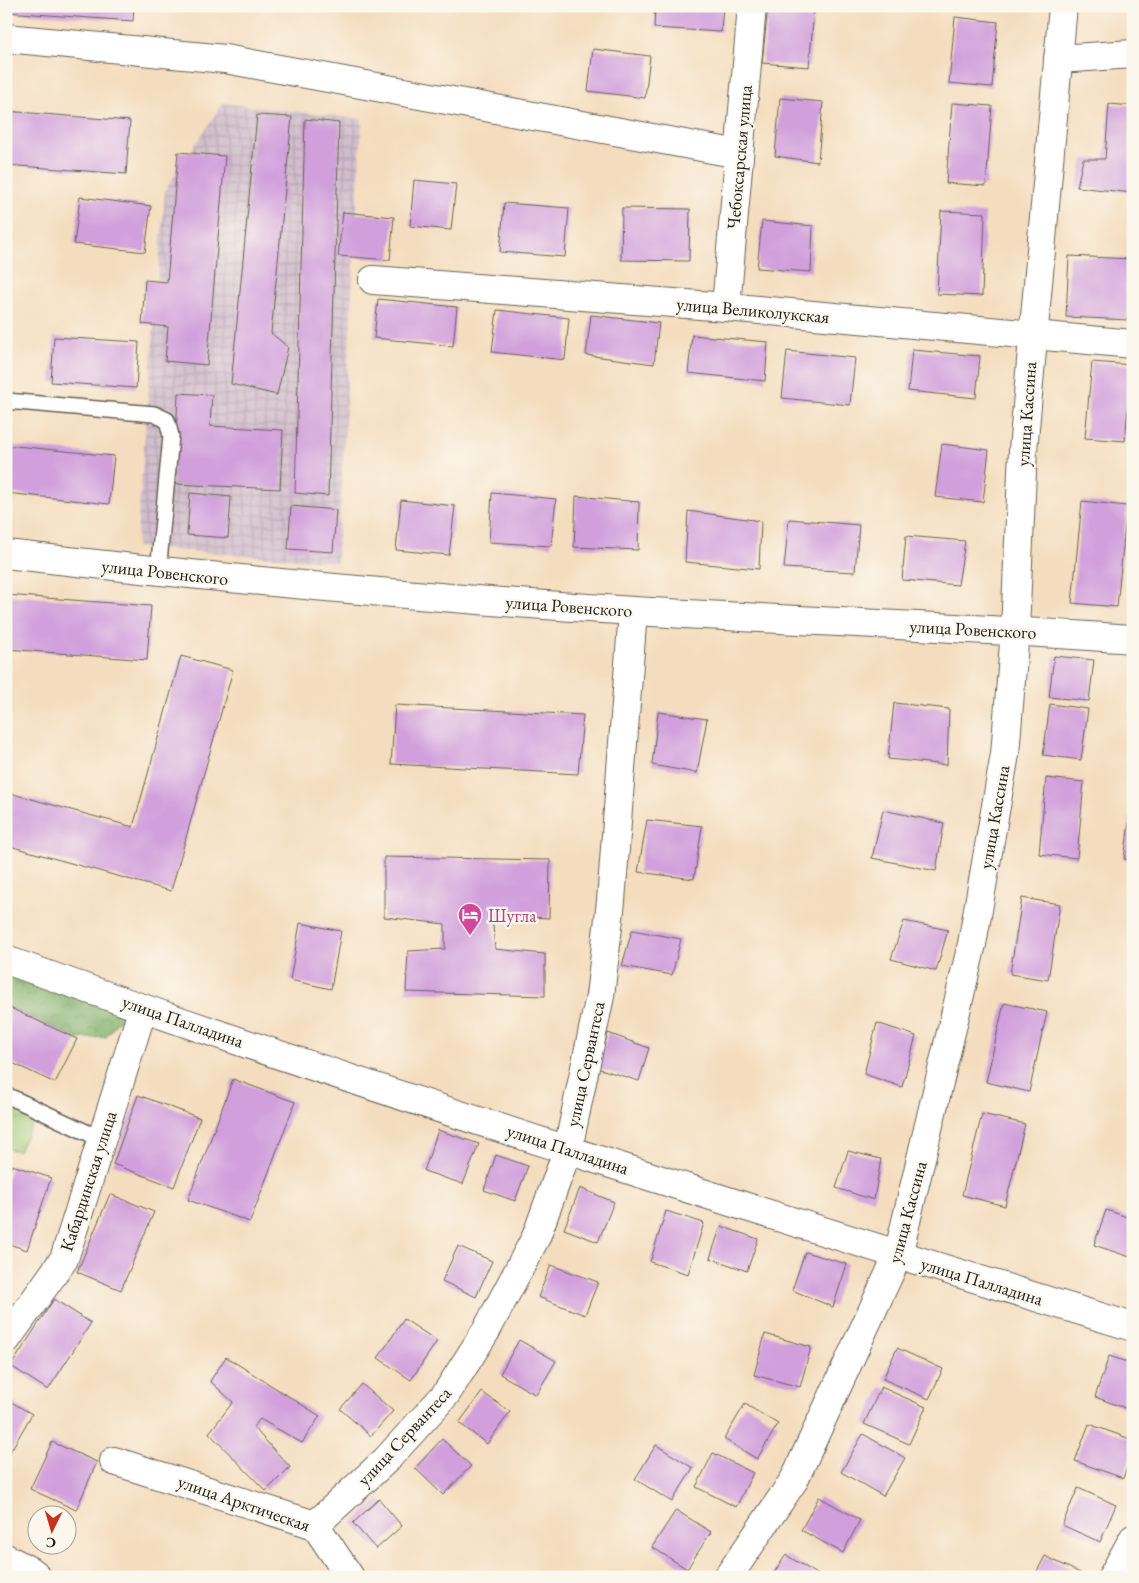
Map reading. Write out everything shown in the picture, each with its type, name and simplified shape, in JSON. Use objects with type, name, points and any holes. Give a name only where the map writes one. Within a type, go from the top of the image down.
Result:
[{"type":"street","name":"Чебоксарская улица","points":[[726,307],[752,6]]},
{"type":"street","name":"улица Кассина","points":[[728,1577],[794,1480],[898,1255],[972,944],[1005,754],[1015,631],[1023,450],[1063,6]]},
{"type":"street","points":[[6,38],[225,59],[739,154]]},
{"type":"street","points":[[1058,59],[1133,54]]},
{"type":"street","name":"улица Великолукская","points":[[373,280],[726,307],[1133,344]]},
{"type":"street","name":"улица Ровенского","points":[[6,554],[158,572],[633,611],[1133,639]]},
{"type":"street","name":"улица Сервантеса","points":[[315,1525],[386,1460],[446,1394],[486,1331],[536,1237],[568,1149],[600,996],[610,901],[633,611]]},
{"type":"street","name":"улица Палладина","points":[[6,960],[143,1008],[568,1149],[898,1255],[1133,1327]]},
{"type":"street","name":"Кабардинская улица","points":[[6,1340],[64,1259],[143,1008]]},
{"type":"street","name":"улица Арктическая","points":[[114,1461],[315,1525],[350,1577]]},
{"type":"street","points":[[1112,1577],[1133,1539]]},
{"type":"street","points":[[6,1558],[34,1573],[34,1577]]},
{"type":"lane","points":[[6,401],[154,414],[167,420],[171,436],[158,572]]},
{"type":"lane","points":[[6,1095],[101,1139]]},
{"type":"shaded area","points":[[223,103],[362,119],[337,562],[136,547],[165,190]]},
{"type":"green space","points":[[6,960],[131,1004],[106,1037],[77,1039],[6,1006]]},
{"type":"green space","points":[[6,1095],[39,1111],[19,1151],[6,1149]]},
{"type":"building","points":[[6,6],[134,6],[133,21],[6,12]]},
{"type":"building","points":[[655,6],[723,6],[721,32],[654,28]]},
{"type":"building","points":[[768,7],[814,11],[809,67],[762,63]]},
{"type":"building","points":[[955,17],[998,22],[992,87],[949,83]]},
{"type":"building","points":[[593,49],[650,56],[645,98],[588,91]]},
{"type":"building","points":[[780,98],[823,102],[818,162],[775,156]]},
{"type":"building","points":[[952,103],[992,106],[986,186],[946,183]]},
{"type":"building","points":[[1109,104],[1133,106],[1133,193],[1077,187],[1083,159],[1105,159]]},
{"type":"building","points":[[6,111],[130,121],[126,174],[6,165]]},
{"type":"building","points":[[257,115],[292,117],[271,333],[288,347],[277,395],[231,384]]},
{"type":"building","points":[[305,119],[339,123],[328,496],[295,493]]},
{"type":"building","points":[[178,152],[225,156],[207,365],[165,361],[168,327],[142,324],[145,280],[167,282]]},
{"type":"building","points":[[414,180],[456,184],[451,230],[410,226]]},
{"type":"building","points":[[80,197],[151,206],[145,252],[74,244]]},
{"type":"building","points":[[504,203],[569,208],[565,257],[500,252]]},
{"type":"building","points":[[622,208],[690,209],[689,261],[621,260]]},
{"type":"building","points":[[941,211],[985,213],[982,296],[937,294]]},
{"type":"building","points":[[343,212],[394,217],[390,260],[338,256]]},
{"type":"building","points":[[762,221],[813,226],[811,272],[757,268]]},
{"type":"building","points":[[1069,256],[1131,259],[1128,320],[1066,317]]},
{"type":"building","points":[[378,299],[457,307],[453,346],[374,338]]},
{"type":"building","points":[[497,310],[569,318],[565,360],[492,352]]},
{"type":"building","points":[[591,315],[659,323],[654,364],[586,355]]},
{"type":"building","points":[[692,335],[768,342],[765,381],[688,373]]},
{"type":"building","points":[[54,337],[139,342],[136,388],[51,382]]},
{"type":"building","points":[[912,350],[980,356],[976,398],[908,391]]},
{"type":"building","points":[[787,351],[855,358],[850,405],[782,398]]},
{"type":"building","points":[[1092,362],[1132,365],[1125,441],[1085,438]]},
{"type":"building","points":[[178,393],[212,395],[210,426],[283,430],[280,489],[174,484]]},
{"type":"building","points":[[942,444],[989,450],[983,502],[935,497]]},
{"type":"building","points":[[6,445],[114,456],[109,504],[6,493]]},
{"type":"building","points":[[190,493],[231,497],[228,538],[187,535]]},
{"type":"building","points":[[492,493],[556,499],[551,546],[489,542]]},
{"type":"building","points":[[576,496],[639,502],[638,550],[574,547]]},
{"type":"building","points":[[401,500],[455,506],[449,555],[396,550]]},
{"type":"building","points":[[1082,501],[1127,506],[1117,607],[1072,603]]},
{"type":"building","points":[[291,506],[336,510],[333,552],[288,549]]},
{"type":"building","points":[[688,511],[761,521],[759,569],[685,562]]},
{"type":"building","points":[[789,519],[859,525],[855,572],[784,568]]},
{"type":"building","points":[[906,536],[965,541],[958,585],[902,580]]},
{"type":"building","points":[[6,595],[151,606],[147,660],[6,649]]},
{"type":"building","points":[[181,656],[233,670],[171,891],[6,845],[6,792],[133,827]]},
{"type":"building","points":[[1054,656],[1094,660],[1089,701],[1049,697]]},
{"type":"building","points":[[894,703],[949,709],[947,765],[888,759]]},
{"type":"building","points":[[1050,704],[1088,709],[1081,760],[1043,755]]},
{"type":"building","points":[[395,705],[583,715],[578,774],[391,764]]},
{"type":"building","points":[[658,712],[707,719],[697,773],[652,765]]},
{"type":"building","points":[[1046,778],[1084,782],[1077,858],[1039,854]]},
{"type":"building","points":[[883,810],[944,823],[936,871],[872,858]]},
{"type":"building","points":[[1130,816],[1133,817],[1133,860],[1124,859]]},
{"type":"building","points":[[647,820],[702,826],[694,879],[638,872]]},
{"type":"building","name":"Шугла","points":[[384,857],[550,860],[549,918],[492,915],[495,949],[545,954],[545,996],[406,992],[408,951],[445,949],[445,924],[384,917]]},
{"type":"building","points":[[1022,898],[1060,904],[1048,980],[1010,974]]},
{"type":"building","points":[[904,921],[948,930],[936,971],[891,959]]},
{"type":"building","points":[[300,923],[341,931],[331,989],[290,980]]},
{"type":"building","points":[[632,930],[681,939],[672,975],[622,966]]},
{"type":"building","points":[[1004,1003],[1047,1012],[1029,1092],[986,1082]]},
{"type":"building","points":[[6,1006],[77,1039],[55,1083],[6,1060]]},
{"type":"building","points":[[877,1023],[916,1036],[902,1087],[864,1074]]},
{"type":"building","points":[[608,1033],[649,1048],[639,1081],[597,1068]]},
{"type":"building","points":[[233,1079],[295,1102],[250,1222],[188,1200]]},
{"type":"building","points":[[138,1095],[200,1118],[174,1187],[113,1164]]},
{"type":"building","points":[[982,1114],[1025,1124],[1005,1206],[962,1195]]},
{"type":"building","points":[[438,1130],[479,1144],[463,1184],[424,1171]]},
{"type":"building","points":[[848,1151],[881,1159],[874,1200],[836,1188]]},
{"type":"building","points":[[496,1155],[528,1166],[515,1201],[484,1190]]},
{"type":"building","points":[[12,1165],[51,1178],[27,1250],[6,1243],[6,1181]]},
{"type":"building","points":[[580,1188],[614,1202],[598,1242],[564,1229]]},
{"type":"building","points":[[110,1194],[154,1212],[121,1290],[77,1272]]},
{"type":"building","points":[[1106,1210],[1133,1219],[1133,1258],[1094,1245]]},
{"type":"building","points":[[666,1211],[704,1223],[688,1274],[650,1262]]},
{"type":"building","points":[[721,1226],[758,1239],[747,1271],[710,1258]]},
{"type":"building","points":[[458,1246],[492,1261],[476,1297],[442,1281]]},
{"type":"building","points":[[805,1252],[847,1264],[833,1307],[792,1290]]},
{"type":"building","points":[[551,1265],[598,1282],[585,1315],[538,1297]]},
{"type":"building","points":[[54,1299],[91,1323],[48,1390],[11,1366]]},
{"type":"building","points":[[404,1319],[437,1341],[411,1380],[378,1358]]},
{"type":"building","points":[[765,1334],[811,1347],[800,1387],[754,1375]]},
{"type":"building","points":[[519,1340],[556,1361],[536,1395],[500,1374]]},
{"type":"building","points":[[897,1348],[943,1369],[929,1399],[883,1379]]},
{"type":"building","points":[[1109,1356],[1133,1364],[1133,1411],[1095,1397]]},
{"type":"building","points":[[226,1357],[320,1416],[302,1443],[260,1419],[253,1427],[290,1467],[266,1491],[209,1433],[233,1402],[210,1381]]},
{"type":"building","points":[[362,1384],[393,1411],[371,1436],[340,1409]]},
{"type":"building","points":[[881,1387],[926,1407],[909,1444],[864,1424]]},
{"type":"building","points":[[482,1392],[510,1412],[487,1444],[459,1423]]},
{"type":"building","points":[[6,1399],[32,1414],[6,1459]]},
{"type":"building","points":[[745,1404],[778,1424],[757,1459],[724,1439]]},
{"type":"building","points":[[1089,1424],[1133,1440],[1133,1452],[1123,1478],[1075,1461]]},
{"type":"building","points":[[863,1434],[905,1458],[883,1496],[841,1472]]},
{"type":"building","points":[[442,1439],[471,1466],[443,1495],[415,1468]]},
{"type":"building","points":[[52,1442],[97,1462],[78,1506],[67,1506],[30,1489]]},
{"type":"building","points":[[656,1445],[693,1468],[672,1502],[635,1479]]},
{"type":"building","points":[[713,1453],[753,1473],[736,1507],[696,1487]]},
{"type":"building","points":[[1078,1488],[1116,1505],[1100,1542],[1062,1525]]},
{"type":"building","points":[[819,1497],[860,1520],[843,1553],[801,1530]]},
{"type":"building","points":[[379,1499],[402,1526],[376,1549],[353,1523]]},
{"type":"building","points":[[676,1510],[711,1532],[687,1569],[652,1547]]},
{"type":"building","points":[[786,1555],[822,1577],[771,1577]]},
{"type":"building","points":[[1045,1556],[1082,1574],[1081,1577],[1034,1577]]},
{"type":"place","name":"Шугла","points":[[470,936]]}]
